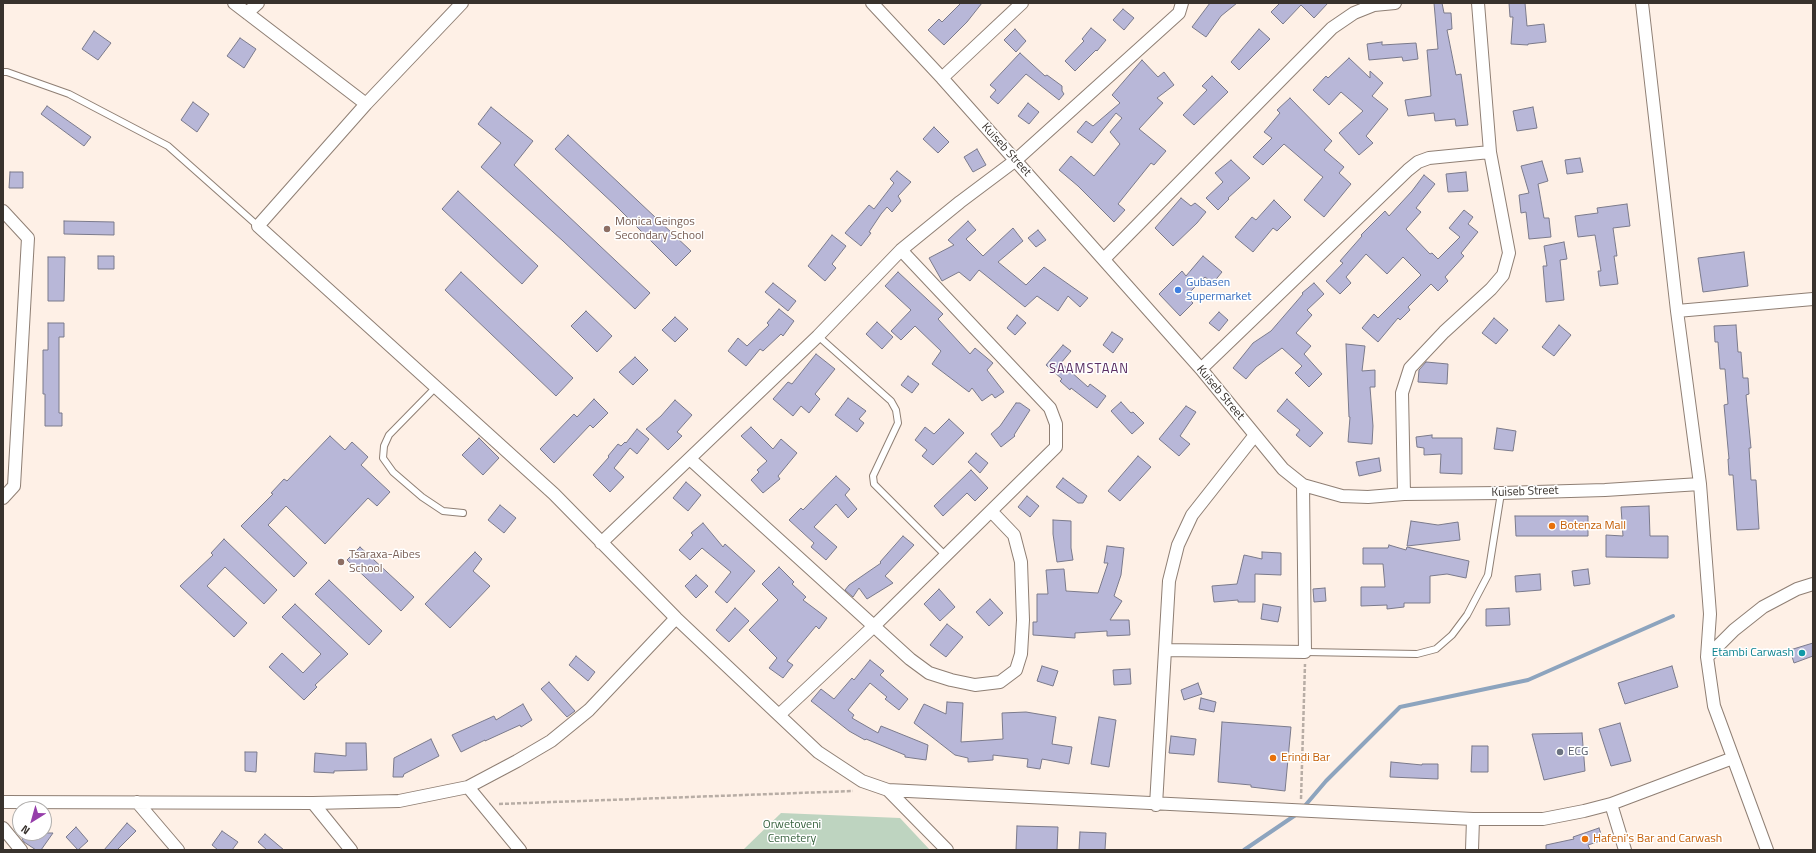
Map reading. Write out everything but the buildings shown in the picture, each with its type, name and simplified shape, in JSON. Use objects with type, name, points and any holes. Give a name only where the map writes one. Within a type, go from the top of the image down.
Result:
[{"type":"street","points":[[234,3],[366,104]]},
{"type":"street","points":[[247,13],[258,3]]},
{"type":"street","points":[[462,3],[366,104],[258,226],[554,494],[676,618],[818,752],[862,781],[888,790],[1473,819],[1543,819],[1584,812],[1610,804],[1733,758]]},
{"type":"street","name":"Kuiseb Street","points":[[872,3],[1016,160],[1201,369],[1283,470],[1303,485],[1342,496],[1368,497],[1404,494],[1605,490],[1700,484]]},
{"type":"street","points":[[942,78],[1022,3]]},
{"type":"street","points":[[601,543],[818,336],[901,250],[960,202],[1016,160],[1178,13],[1182,3]]},
{"type":"street","points":[[1104,259],[1332,28],[1354,13],[1374,5],[1395,3]]},
{"type":"street","points":[[1404,494],[1402,393],[1410,368],[1444,332],[1503,275],[1509,253],[1490,152],[1478,3]]},
{"type":"street","points":[[1642,3],[1677,311],[1700,484],[1710,614],[1707,657],[1714,706],[1767,850]]},
{"type":"street","points":[[1201,369],[1413,166],[1429,158],[1490,152]]},
{"type":"street","points":[[3,211],[28,238],[14,486],[3,498]]},
{"type":"street","points":[[779,715],[874,626],[1056,447],[1056,424],[1050,408],[901,250]]},
{"type":"street","points":[[1677,311],[1813,299]]},
{"type":"street","points":[[1156,804],[1169,581],[1178,545],[1192,515],[1255,435]]},
{"type":"street","points":[[690,459],[910,659],[929,673],[951,680],[975,685],[1000,682],[1016,670],[1021,654],[1023,620],[1021,562],[1014,535],[991,511]]},
{"type":"street","points":[[1166,650],[1305,652],[1303,485]]},
{"type":"street","points":[[1707,657],[1734,630],[1763,607],[1797,589],[1813,584]]},
{"type":"street","points":[[3,802],[313,803],[399,801],[468,787],[551,741],[567,728],[589,710],[676,618]]},
{"type":"street","points":[[468,787],[520,850]]},
{"type":"street","points":[[888,790],[947,850]]},
{"type":"street","points":[[137,802],[178,850]]},
{"type":"street","points":[[313,803],[351,850]]},
{"type":"street","points":[[1610,804],[1624,850]]},
{"type":"street","points":[[1472,850],[1473,819]]},
{"type":"street","points":[[3,828],[21,850]]},
{"type":"lane","points":[[3,72],[7,72],[69,94],[168,146],[258,226]]},
{"type":"lane","points":[[818,336],[891,401],[896,410],[898,423],[873,476],[874,484],[945,555]]},
{"type":"lane","points":[[436,387],[389,435],[384,446],[382,458],[393,472],[422,497],[443,511],[462,512]]},
{"type":"lane","points":[[1305,652],[1417,654],[1436,649],[1452,635],[1467,615],[1488,575],[1501,493]]},
{"type":"path","points":[[1301,811],[1305,652]]},
{"type":"path","points":[[483,805],[743,794],[857,791]]},
{"type":"green space","name":"Orwetoveni Cemetery","points":[[781,813],[900,818],[930,850],[743,850]]},
{"type":"waterway","points":[[1303,808],[1326,781],[1400,707],[1528,680],[1673,616]]},
{"type":"waterway","points":[[1244,850],[1297,814]]},
{"type":"place","name":"Monica Geingos Secondary School","points":[[607,229]]},
{"type":"place","name":"Gubasen Supermarket","points":[[1178,290]]},
{"type":"place","name":"Botenza Mall","points":[[1552,526]]},
{"type":"place","name":"Tsaraxa-Aibes School","points":[[341,562]]},
{"type":"place","name":"Etambi Carwash","points":[[1802,653]]},
{"type":"place","name":"ECG","points":[[1560,752]]},
{"type":"place","name":"Erindi Bar","points":[[1273,758]]},
{"type":"place","name":"Hafeni's Bar and Carwash","points":[[1585,839]]},
{"type":"district","name":"SAAMSTAAN","points":[[1089,370]]}]
